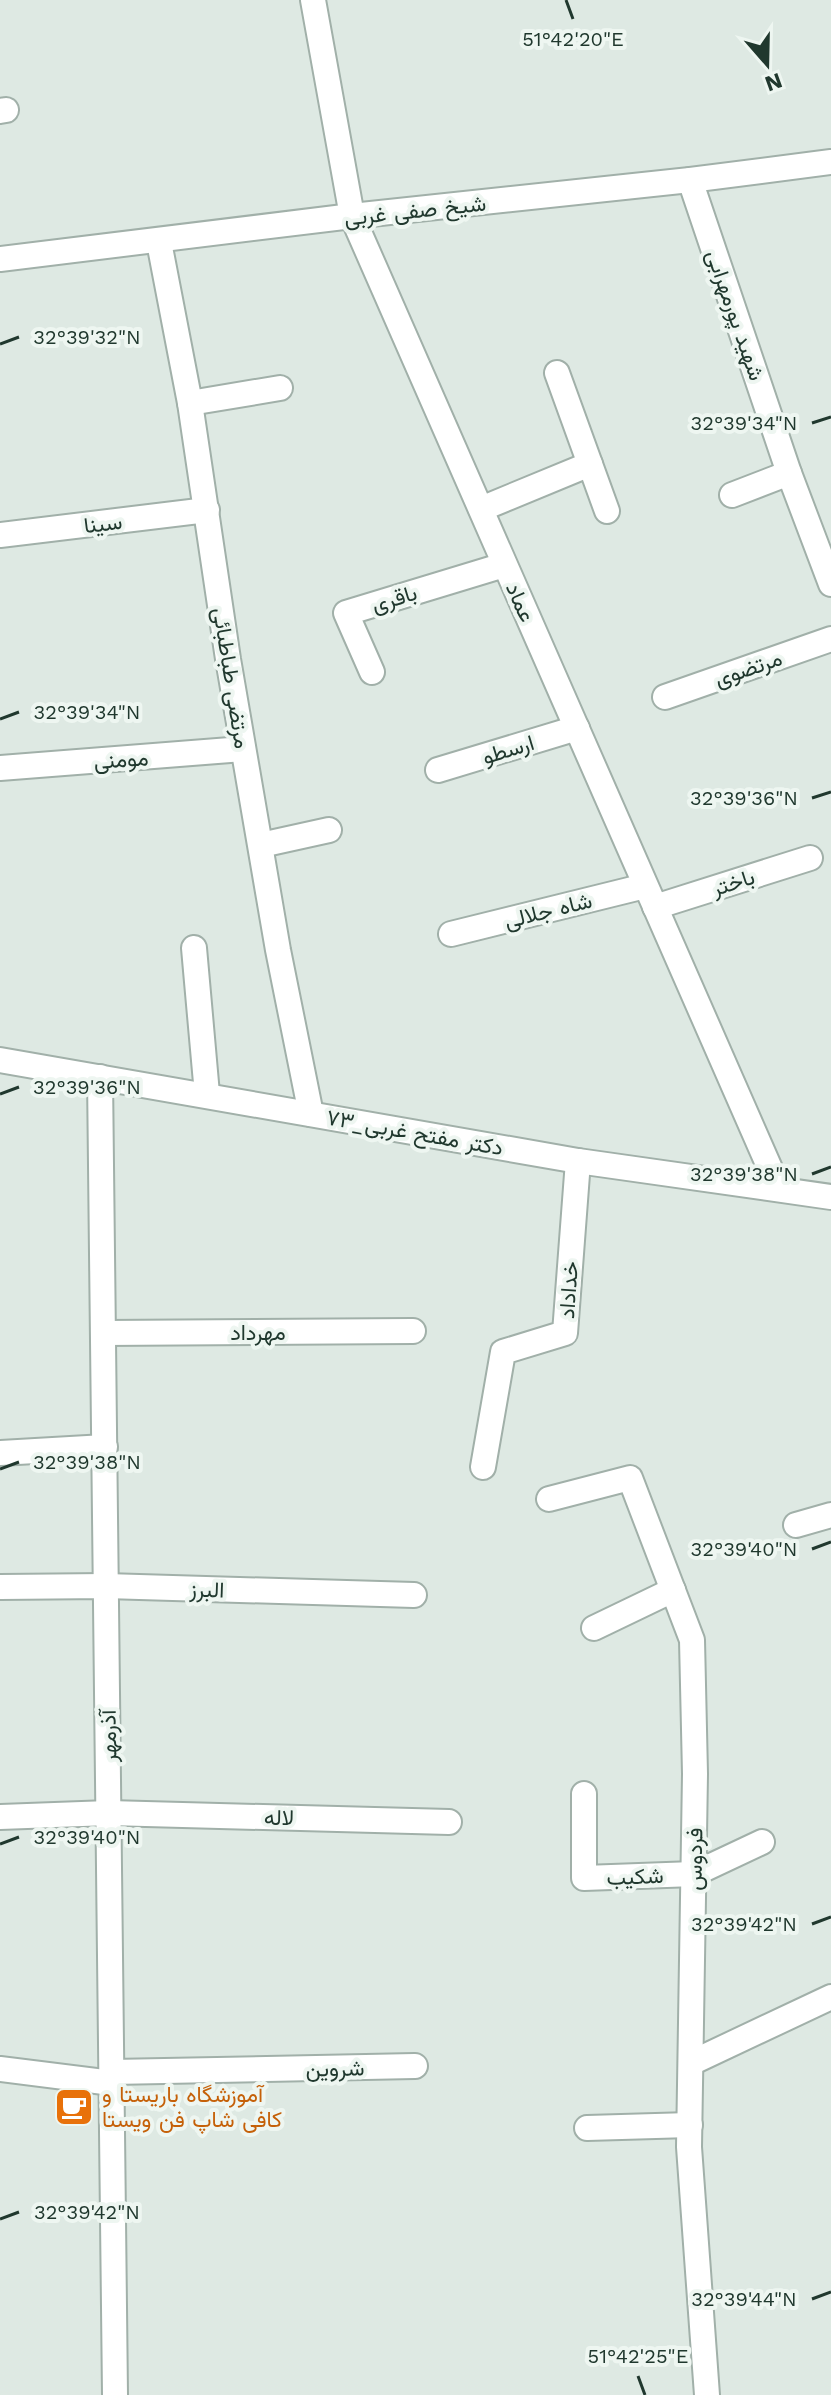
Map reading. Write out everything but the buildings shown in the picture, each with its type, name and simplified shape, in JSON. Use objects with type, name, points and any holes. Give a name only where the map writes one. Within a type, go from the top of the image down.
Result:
[{"type":"street","name":"عماد","points":[[313,0],[352,216],[779,1189]]},
{"type":"street","name":"شیخ صفی غربی","points":[[0,259],[831,162]]},
{"type":"street","name":"شهید پورمهرابی","points":[[690,180],[789,473],[829,575]]},
{"type":"street","name":"مرتضی طباطبائی","points":[[159,242],[190,403],[243,749],[278,950],[311,1114]]},
{"type":"street","points":[[557,373],[607,511]]},
{"type":"street","points":[[190,403],[280,388]]},
{"type":"street","points":[[481,509],[590,464]]},
{"type":"street","points":[[732,495],[789,473]]},
{"type":"street","name":"سینا","points":[[0,535],[207,510]]},
{"type":"street","name":"باقری","points":[[372,672],[346,613],[504,565]]},
{"type":"street","name":"مرتضوی","points":[[665,697],[831,639]]},
{"type":"street","name":"ارسطو","points":[[438,770],[577,728]]},
{"type":"street","name":"مومنی","points":[[0,768],[243,749]]},
{"type":"street","points":[[261,845],[329,830]]},
{"type":"street","name":"باختر","points":[[650,897],[810,858]]},
{"type":"street","name":"شاه جلالی","points":[[451,934],[650,897]]},
{"type":"street","points":[[194,948],[207,1094]]},
{"type":"street","name":"۷۳_دکتر مفتح غربی","points":[[0,1060],[578,1161],[831,1197]]},
{"type":"street","name":"آذرمهر","points":[[100,1077],[115,2395]]},
{"type":"street","name":"خداداد","points":[[483,1467],[503,1352],[565,1333],[578,1161]]},
{"type":"street","name":"مهرداد","points":[[103,1333],[413,1331]]},
{"type":"street","points":[[0,1453],[105,1447]]},
{"type":"street","name":"فردوس","points":[[549,1499],[630,1478],[692,1640],[695,1774],[690,2125],[707,2395]]},
{"type":"street","points":[[796,1525],[831,1515]]},
{"type":"street","name":"البرز","points":[[0,1587],[106,1586],[414,1595]]},
{"type":"street","points":[[594,1628],[673,1590]]},
{"type":"street","name":"شکیب","points":[[584,1794],[584,1878],[694,1874],[762,1842]]},
{"type":"street","name":"لاله","points":[[0,1817],[109,1813],[449,1822]]},
{"type":"street","points":[[691,2063],[831,1997]]},
{"type":"street","name":"شروین","points":[[0,2069],[112,2078],[415,2066]]},
{"type":"street","points":[[587,2128],[690,2125]]},
{"type":"place","name":"آموزشگاه باریستا و کافی شاپ فن ویستا","points":[[74,2107]]}]
